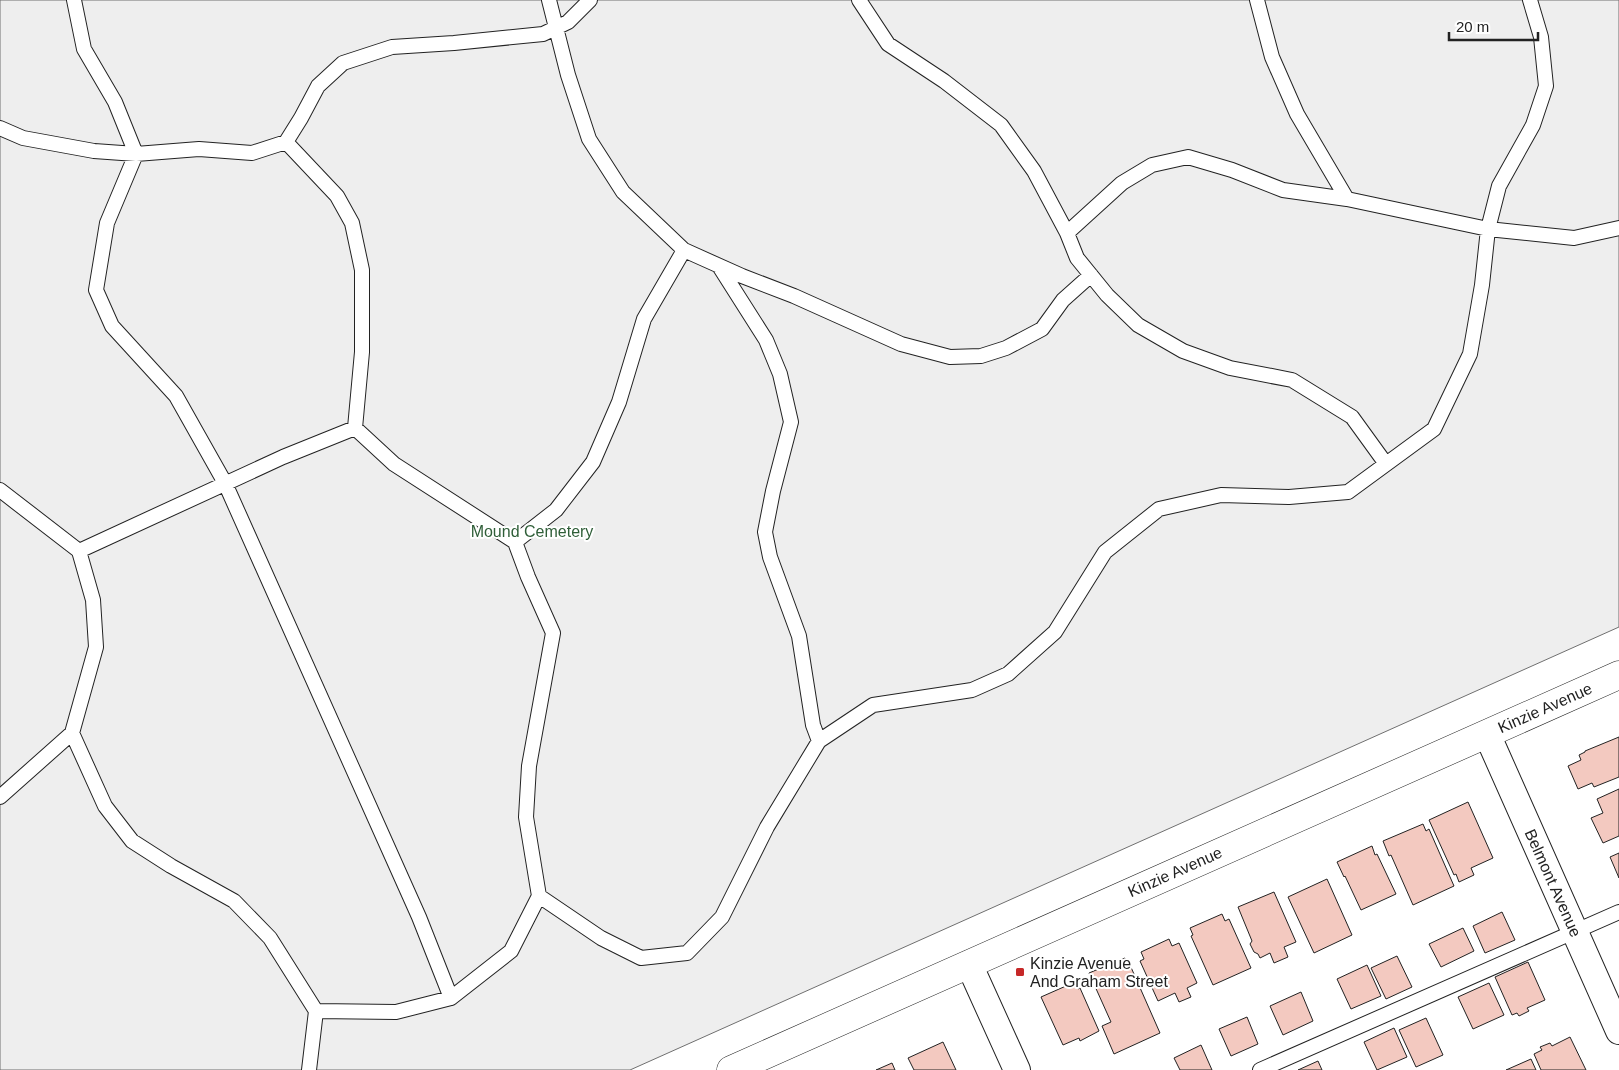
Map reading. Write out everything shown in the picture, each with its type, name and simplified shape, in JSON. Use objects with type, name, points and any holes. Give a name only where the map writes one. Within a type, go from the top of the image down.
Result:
[{"type":"street","name":"Kinzie Avenue","points":[[731,1070],[1619,675]]},
{"type":"street","name":"Belmont Avenue","points":[[1487,734],[1619,1031]]},
{"type":"street","points":[[969,964],[1017,1070]]},
{"type":"lane","points":[[74,0],[84,49],[115,102],[136,154],[108,223],[96,290],[112,326],[176,396],[225,483],[403,882],[451,998]]},
{"type":"lane","points":[[549,0],[568,74],[589,139],[623,192],[684,250],[901,344],[950,357],[981,356],[1006,348],[1042,329],[1063,300],[1091,275]]},
{"type":"lane","points":[[0,128],[23,138],[94,151],[136,154],[199,149],[252,153],[286,142],[318,86],[342,63],[392,47],[543,34],[568,22],[590,0]]},
{"type":"lane","points":[[858,0],[888,44],[944,81],[1001,125],[1034,171],[1068,233],[1077,258],[1107,295],[1138,326],[1183,351],[1230,368],[1292,380],[1352,417],[1386,464]]},
{"type":"lane","points":[[1257,0],[1272,57],[1293,106],[1347,199]]},
{"type":"lane","points":[[539,896],[601,938],[641,958],[687,954],[722,917],[767,828],[819,741],[872,706],[972,690],[1008,674],[1056,632],[1105,552],[1159,509],[1221,495],[1289,497],[1348,492],[1434,429],[1470,354],[1482,285],[1488,229],[1499,186],[1533,125],[1546,86],[1541,37],[1530,0]]},
{"type":"lane","points":[[286,142],[336,196],[352,223],[362,270],[362,352],[355,428]]},
{"type":"lane","points":[[1068,233],[1122,183],[1152,165],[1188,157],[1232,170],[1283,190],[1347,199],[1488,229],[1574,238],[1619,228]]},
{"type":"lane","points":[[515,542],[556,510],[593,462],[619,402],[644,319],[684,250]]},
{"type":"lane","points":[[718,266],[766,340],[780,374],[790,422],[765,532],[770,557],[800,636],[813,725],[819,741]]},
{"type":"lane","points":[[79,551],[283,457],[355,428]]},
{"type":"lane","points":[[316,1011],[396,1012],[451,998],[511,951],[539,896],[526,817],[529,766],[552,633],[515,542],[394,464],[355,428]]},
{"type":"lane","points":[[0,490],[79,551],[93,600],[96,646],[72,733],[0,797]]},
{"type":"lane","points":[[72,733],[105,806],[132,841],[234,902],[270,938],[316,1011],[309,1070]]},
{"type":"lane","points":[[1260,1070],[1619,912]]},
{"type":"green space","name":"Mound Cemetery","points":[[0,0],[1619,0],[1619,627],[630,1070],[0,1070]]},
{"type":"building","points":[[1619,737],[1619,777],[1594,787],[1592,783],[1578,789],[1568,766],[1581,760],[1579,755],[1585,751]]},
{"type":"building","points":[[1619,789],[1619,836],[1603,843],[1591,818],[1603,813],[1597,799]]},
{"type":"building","points":[[1468,802],[1493,858],[1471,868],[1474,875],[1459,882],[1429,820]]},
{"type":"building","points":[[1423,824],[1426,831],[1429,829],[1454,886],[1413,905],[1383,841]]},
{"type":"building","points":[[1372,846],[1396,894],[1361,910],[1337,862]]},
{"type":"building","points":[[1619,853],[1619,878],[1610,857]]},
{"type":"building","points":[[1327,879],[1352,935],[1314,953],[1288,897]]},
{"type":"building","points":[[1274,892],[1296,942],[1284,947],[1288,957],[1274,963],[1270,953],[1260,958],[1254,952],[1250,944],[1252,941],[1238,907]]},
{"type":"building","points":[[1502,912],[1515,940],[1485,953],[1473,926]]},
{"type":"building","points":[[1222,914],[1225,921],[1229,919],[1251,968],[1213,985],[1191,936],[1193,935],[1190,928]]},
{"type":"building","points":[[1463,928],[1474,951],[1441,967],[1429,944]]},
{"type":"building","points":[[1169,939],[1172,946],[1179,943],[1197,983],[1187,988],[1191,997],[1179,1002],[1175,993],[1158,1001],[1140,961],[1144,959],[1141,952]]},
{"type":"building","points":[[1397,956],[1412,987],[1386,999],[1371,968]]},
{"type":"building","points":[[1125,958],[1128,965],[1130,965],[1160,1033],[1114,1054],[1102,1026],[1111,1022],[1089,973]]},
{"type":"building","points":[[1528,962],[1545,1000],[1527,1008],[1529,1011],[1519,1016],[1517,1013],[1512,1015],[1495,977]]},
{"type":"building","points":[[1367,965],[1381,996],[1351,1009],[1337,979]]},
{"type":"building","points":[[1075,982],[1078,989],[1080,988],[1099,1031],[1080,1041],[1079,1038],[1063,1045],[1041,997]]},
{"type":"building","points":[[1489,983],[1504,1015],[1473,1029],[1458,997]]},
{"type":"building","points":[[1301,992],[1313,1021],[1283,1035],[1270,1006]]},
{"type":"building","points":[[1247,1017],[1258,1044],[1231,1056],[1219,1029]]},
{"type":"building","points":[[1426,1018],[1443,1055],[1416,1067],[1399,1030]]},
{"type":"building","points":[[1394,1028],[1407,1057],[1377,1070],[1364,1042]]},
{"type":"building","points":[[1570,1037],[1586,1070],[1541,1070],[1534,1054],[1542,1050],[1540,1047],[1550,1043],[1552,1046]]},
{"type":"building","points":[[943,1042],[956,1070],[914,1070],[908,1058]]},
{"type":"building","points":[[1201,1045],[1212,1070],[1180,1070],[1174,1058]]},
{"type":"building","points":[[1531,1059],[1536,1070],[1506,1070]]},
{"type":"building","points":[[1318,1061],[1322,1070],[1298,1070]]},
{"type":"building","points":[[892,1063],[895,1070],[876,1070]]},
{"type":"place","name":"Kinzie Avenue And Graham Street","points":[[1020,972]]}]
